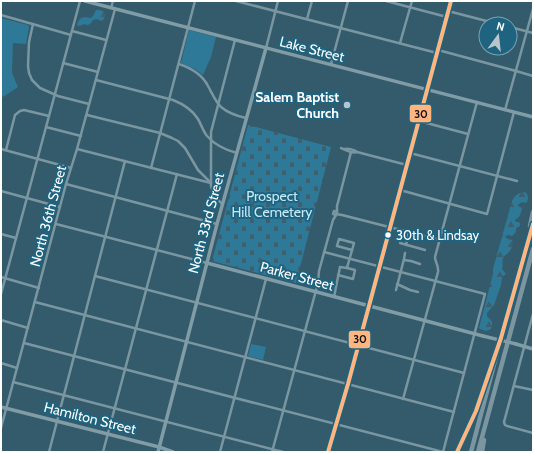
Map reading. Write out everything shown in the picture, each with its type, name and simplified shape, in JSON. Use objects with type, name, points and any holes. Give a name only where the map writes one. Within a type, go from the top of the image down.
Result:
[{"type":"highway","points":[[519,274],[533,212]]},
{"type":"highway","points":[[471,452],[533,224]]},
{"type":"highway","points":[[478,452],[533,249]]},
{"type":"highway","points":[[525,276],[533,255]]},
{"type":"highway","points":[[457,452],[476,410],[501,338]]},
{"type":"highway","points":[[482,452],[498,376]]},
{"type":"main road","name":"Lake Street","points":[[85,1],[533,117]]},
{"type":"main road","points":[[328,452],[348,384],[451,1]]},
{"type":"main road","name":"North 33rd Street","points":[[158,452],[222,204],[266,48]]},
{"type":"main road","name":"Parker Street","points":[[207,263],[533,349]]},
{"type":"main road","name":"Hamilton Street","points":[[1,407],[159,447],[173,452]]},
{"type":"street","points":[[1,294],[80,1]]},
{"type":"street","name":"North 36th Street","points":[[1,428],[66,184],[96,80],[113,9],[113,1]]},
{"type":"street","points":[[151,168],[195,1]]},
{"type":"street","points":[[236,1],[533,76]]},
{"type":"street","name":"North 33rd Street","points":[[266,48],[278,1]]},
{"type":"street","points":[[307,19],[312,1]]},
{"type":"street","points":[[331,65],[348,1]]},
{"type":"street","points":[[386,1],[447,17]]},
{"type":"street","points":[[400,43],[412,1]]},
{"type":"street","points":[[505,110],[533,9]]},
{"type":"street","points":[[448,11],[478,19]]},
{"type":"street","points":[[1,15],[33,24],[106,40]]},
{"type":"street","points":[[33,24],[28,42],[28,66],[32,80],[38,86],[58,96],[89,104]]},
{"type":"street","points":[[518,29],[533,33]]},
{"type":"street","points":[[222,204],[213,192],[211,183],[210,140],[234,40]]},
{"type":"street","points":[[63,63],[98,72]]},
{"type":"street","points":[[179,64],[201,76],[218,103],[228,111],[246,118]]},
{"type":"street","points":[[96,80],[182,103],[192,111],[210,140],[222,148],[237,153]]},
{"type":"street","points":[[404,399],[438,269],[435,258],[477,102]]},
{"type":"street","points":[[6,150],[15,115],[18,112],[24,110],[49,116]]},
{"type":"street","points":[[400,190],[487,214],[514,112]]},
{"type":"street","points":[[86,115],[160,133],[172,138],[182,145],[188,152],[198,170],[211,183]]},
{"type":"street","points":[[419,121],[468,134]]},
{"type":"street","points":[[46,127],[81,136]]},
{"type":"street","points":[[341,148],[407,165]]},
{"type":"street","points":[[1,149],[71,168]]},
{"type":"street","points":[[77,149],[211,183]]},
{"type":"street","points":[[345,149],[351,152],[357,152]]},
{"type":"street","points":[[273,451],[351,152]]},
{"type":"street","points":[[410,153],[517,181]]},
{"type":"street","points":[[49,452],[125,161]]},
{"type":"street","points":[[103,452],[176,174]]},
{"type":"street","points":[[66,184],[217,224]]},
{"type":"street","points":[[1,191],[60,207]]},
{"type":"street","points":[[335,213],[440,240]]},
{"type":"street","name":"Parker Street","points":[[56,224],[207,263]]},
{"type":"street","points":[[406,244],[409,232]]},
{"type":"street","points":[[1,234],[16,238]]},
{"type":"street","points":[[347,268],[354,243],[339,239],[337,246],[352,250]]},
{"type":"street","points":[[400,243],[425,250]]},
{"type":"street","points":[[24,343],[443,452],[485,294],[324,252]]},
{"type":"street","points":[[396,290],[405,253]]},
{"type":"street","points":[[404,260],[420,264]]},
{"type":"street","points":[[334,297],[337,285],[338,275],[340,266],[355,270],[353,279],[338,275]]},
{"type":"street","points":[[95,276],[464,373]]},
{"type":"street","points":[[1,277],[39,288]]},
{"type":"street","points":[[220,452],[266,279]]},
{"type":"street","points":[[398,284],[418,292]]},
{"type":"street","points":[[35,302],[454,412]]},
{"type":"street","points":[[533,314],[504,422],[507,426],[533,433]]},
{"type":"street","points":[[1,320],[28,328]]},
{"type":"street","points":[[1,363],[17,368]]},
{"type":"street","points":[[14,382],[273,451],[283,452]]},
{"type":"street","points":[[514,386],[533,390]]},
{"type":"green space","points":[[96,10],[103,11],[106,15],[102,21],[97,19],[93,20],[88,25],[77,25],[79,20],[82,18],[91,18]]},
{"type":"green space","points":[[1,18],[28,25],[29,27],[26,44],[13,43],[12,73],[18,87],[3,97],[1,93]]},
{"type":"green space","points":[[189,30],[216,37],[211,57],[203,75],[195,69],[181,63]]},
{"type":"green space","name":"Prospect Hill Cemetery","points":[[248,125],[331,147],[296,283],[212,261]]},
{"type":"green space","points":[[525,192],[528,199],[525,203],[523,202],[518,205],[522,208],[520,216],[515,220],[516,222],[519,222],[520,226],[516,228],[516,232],[512,236],[508,235],[505,237],[512,240],[512,245],[503,258],[502,269],[506,274],[502,277],[501,285],[494,305],[487,313],[492,325],[491,329],[486,331],[479,328],[493,269],[512,201],[514,197]]},
{"type":"green space","points":[[251,344],[266,347],[263,360],[248,356]]},
{"type":"transit line","name":"30","points":[[328,452],[348,384],[451,1]]},
{"type":"transit line","name":"30","points":[[457,452],[476,411],[501,338],[533,224]]},
{"type":"place","name":"Salem Baptist Church","points":[[347,105]]},
{"type":"place","name":"30th & Lindsay","points":[[388,235]]}]
